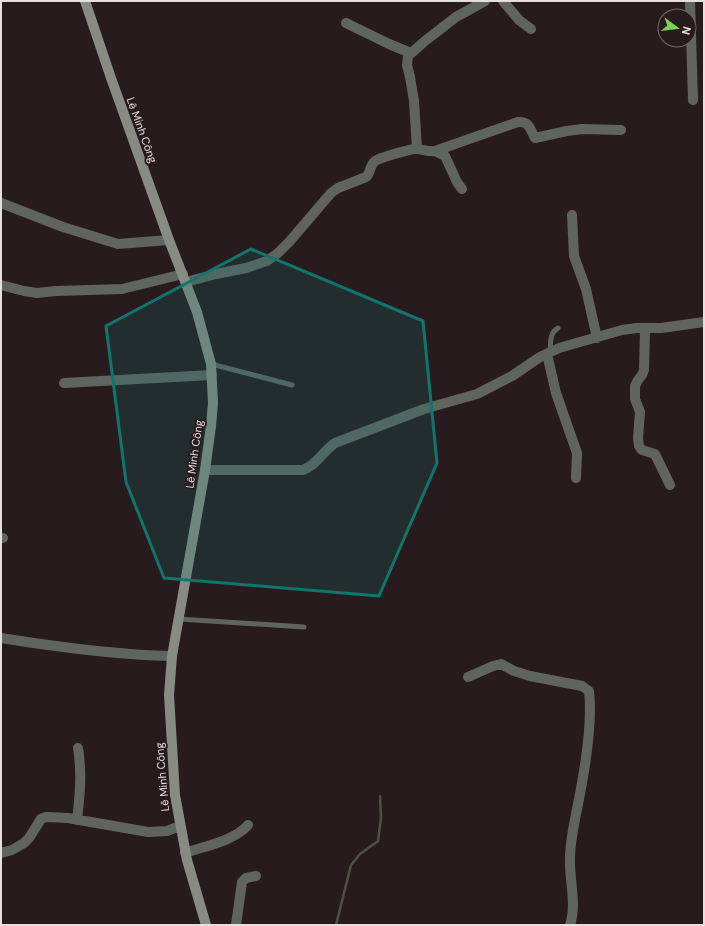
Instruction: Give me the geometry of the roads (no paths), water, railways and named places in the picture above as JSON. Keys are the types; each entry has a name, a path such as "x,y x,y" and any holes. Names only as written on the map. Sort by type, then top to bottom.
{"main road":[{"name":"Lê Minh Công","path":"85,1 169,240 185,278 199,319 211,364 212,411 205,470 172,656 169,695 174,795 185,853 206,925"}],"street":[{"path":"417,149 414,101 407,65 408,56 456,17 485,1"},
{"path":"503,1 519,20 531,29"},
{"path":"690,1 693,100"},
{"path":"346,23 411,53"},
{"path":"1,285 37,293 122,289 246,268 266,261 278,253 331,193 338,188 366,178 372,164 379,158 417,149 426,152 435,151 466,139 522,121 526,122 530,126 535,138 567,131 621,130"},
{"path":"435,151 445,156 457,182 462,189"},
{"path":"1,203 63,227 118,244 169,240"},
{"path":"572,215 574,256 586,290 597,338"},
{"path":"205,470 297,470 308,468 335,443 424,409 477,394 512,376 548,353 622,330 637,328 666,328 704,322"},
{"path":"645,328 644,370 636,386 635,399 640,412 638,438 639,446 642,450 655,454 670,485"},
{"path":"548,353 556,393 577,452 576,478"},
{"path":"64,383 212,375"},
{"path":"1,638 37,644 130,654 172,656"},
{"path":"468,677 501,664 521,673 582,686 589,691 590,709 587,745 570,850 572,909 570,925"},
{"path":"77,820 81,778 78,748"},
{"path":"1,853 12,850 24,843 29,838 40,819 46,817 77,820 148,832 167,831 180,826"},
{"path":"185,853 219,842 244,830 248,825"},
{"path":"236,925 242,882 246,878 256,876"}],"lane":[{"path":"548,353 552,333 558,328"},
{"path":"211,364 292,385"},
{"path":"179,619 304,627"}],"waterway":[{"path":"336,925 351,865 360,854 378,841 381,818 380,796"}]}
